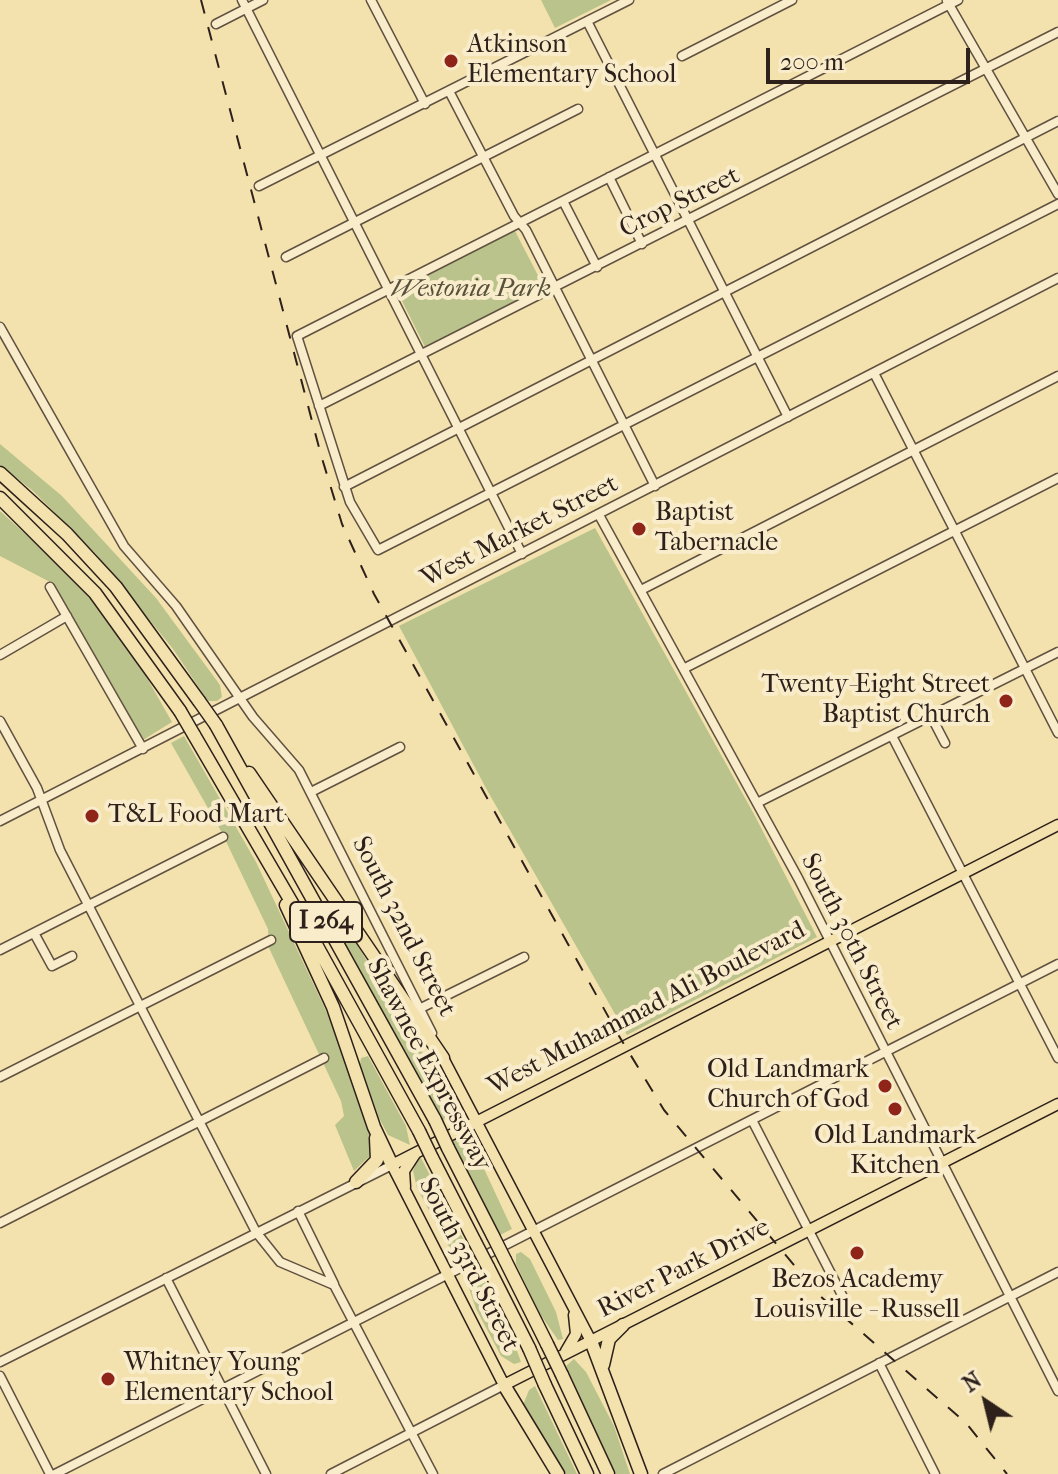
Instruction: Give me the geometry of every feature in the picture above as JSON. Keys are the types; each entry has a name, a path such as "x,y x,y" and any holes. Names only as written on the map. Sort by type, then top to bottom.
{"highway":[{"name":"Shawnee Expressway","path":"0,473 67,534 116,587 216,725 435,1120 608,1474"},
{"name":"Shawnee Expressway","path":"0,498 95,593 180,711 419,1131 529,1348 587,1474"},
{"path":"216,725 443,1058"},
{"path":"252,834 333,1007 374,1127 392,1165"},
{"path":"356,1182 377,1160 374,1127"},
{"path":"602,1368 604,1348 623,1325"},
{"path":"591,1341 641,1474"},
{"path":"504,1385 558,1474"}],"main road":[{"name":"West Muhammad Ali Boulevard","path":"392,1165 1058,825"},
{"name":"South 32nd Street","path":"443,1058 591,1341"},
{"name":"River Park Drive","path":"504,1385 1058,1104"},
{"path":"406,1192 404,1171 419,1149"},
{"name":"South 33rd Street","path":"392,1165 504,1385"},
{"path":"561,1356 576,1334 572,1305"}],"street":[{"path":"216,24 244,4 263,0"},
{"path":"371,0 425,104"},
{"path":"259,186 629,0"},
{"path":"682,56 792,0"},
{"path":"958,0 948,2 297,336 344,487 378,550 1058,204"},
{"path":"948,2 1058,194"},
{"path":"244,4 522,554"},
{"path":"587,21 788,417"},
{"name":"Crop Street","path":"319,406 1058,32"},
{"path":"449,91 555,288 655,486"},
{"path":"286,257 578,109"},
{"path":"344,487 1058,121"},
{"path":"609,177 642,244"},
{"path":"563,201 597,267"},
{"name":"West Market Street","path":"0,821 1058,278"},
{"name":"South 32nd Street","path":"0,327 134,560 176,606 240,699 299,770 421,1008 443,1058"},
{"path":"874,373 1058,733"},
{"path":"641,590 1058,376"},
{"path":"685,668 1058,478"},
{"name":"South 30th Street","path":"599,515 757,803 1058,1391"},
{"path":"50,587 143,749"},
{"path":"0,655 67,616"},
{"path":"757,803 1058,652"},
{"path":"931,716 945,743"},
{"path":"0,721 41,800 49,828 256,1232 280,1262 334,1285"},
{"path":"892,736 1058,1058"},
{"path":"311,792 400,747"},
{"path":"0,950 223,837"},
{"path":"34,933 52,966 72,956"},
{"path":"0,1077 271,940"},
{"path":"421,1008 524,957"},
{"path":"0,1376 53,1474 1058,964"},
{"path":"0,1223 324,1058"},
{"path":"752,1120 843,1297"},
{"name":"West Muhammad Ali Boulevard","path":"0,1362 392,1165"},
{"path":"298,1211 433,1474"},
{"path":"663,1474 1058,1272"},
{"path":"166,1278 266,1474"},
{"path":"879,1363 935,1474"},
{"name":"River Park Drive","path":"331,1474 504,1385"}],"green space":[{"path":"541,0 611,0 555,28"},
{"name":"Westonia Park","path":"515,231 545,289 426,349 397,291"},
{"path":"0,444 62,496 156,598 220,685 222,697 217,701 208,701 173,649 96,554 33,491 0,465"},
{"path":"0,511 75,579 135,657 172,722 143,740 50,582 0,556"},
{"path":"595,528 755,816 817,937 627,1035 487,790 399,626"},
{"path":"184,736 256,862 335,1030 372,1143 371,1155 354,1171 335,1125 344,1116 341,1101 269,948 268,929 221,831 171,743"},
{"path":"343,922 450,1097 444,1121 335,926"},
{"path":"368,1056 406,1126 410,1145 388,1135 379,1118 360,1064 361,1058"},
{"path":"467,1137 473,1145 512,1229 500,1235 451,1141"},
{"path":"418,1157 470,1252 459,1257 447,1244 417,1188 413,1171"},
{"path":"521,1252 530,1259 556,1312 563,1339 558,1340 540,1314 516,1264 516,1254"},
{"path":"479,1270 507,1323 521,1362 514,1364 501,1356 476,1309 468,1285 469,1273"},
{"path":"574,1359 586,1372 614,1426 630,1474 616,1474 566,1366"},
{"path":"535,1386 577,1474 566,1474 523,1405 529,1390"}],"railway":[{"path":"201,0 321,455 342,524 374,594 619,1036 664,1110 820,1296 966,1423 1007,1474"}],"place":[{"name":"Atkinson Elementary School","path":"451,61"},
{"name":"Baptist Tabernacle","path":"639,529"},
{"name":"Twenty-Eight Street Baptist Church","path":"1006,701"},
{"name":"T&L Food Mart","path":"92,816"},
{"name":"Old Landmark Church of God","path":"885,1086"},
{"name":"Old Landmark Kitchen","path":"895,1109"},
{"name":"Bezos Academy Louisville - Russell","path":"857,1253"},
{"name":"Whitney Young Elementary School","path":"108,1379"}]}
